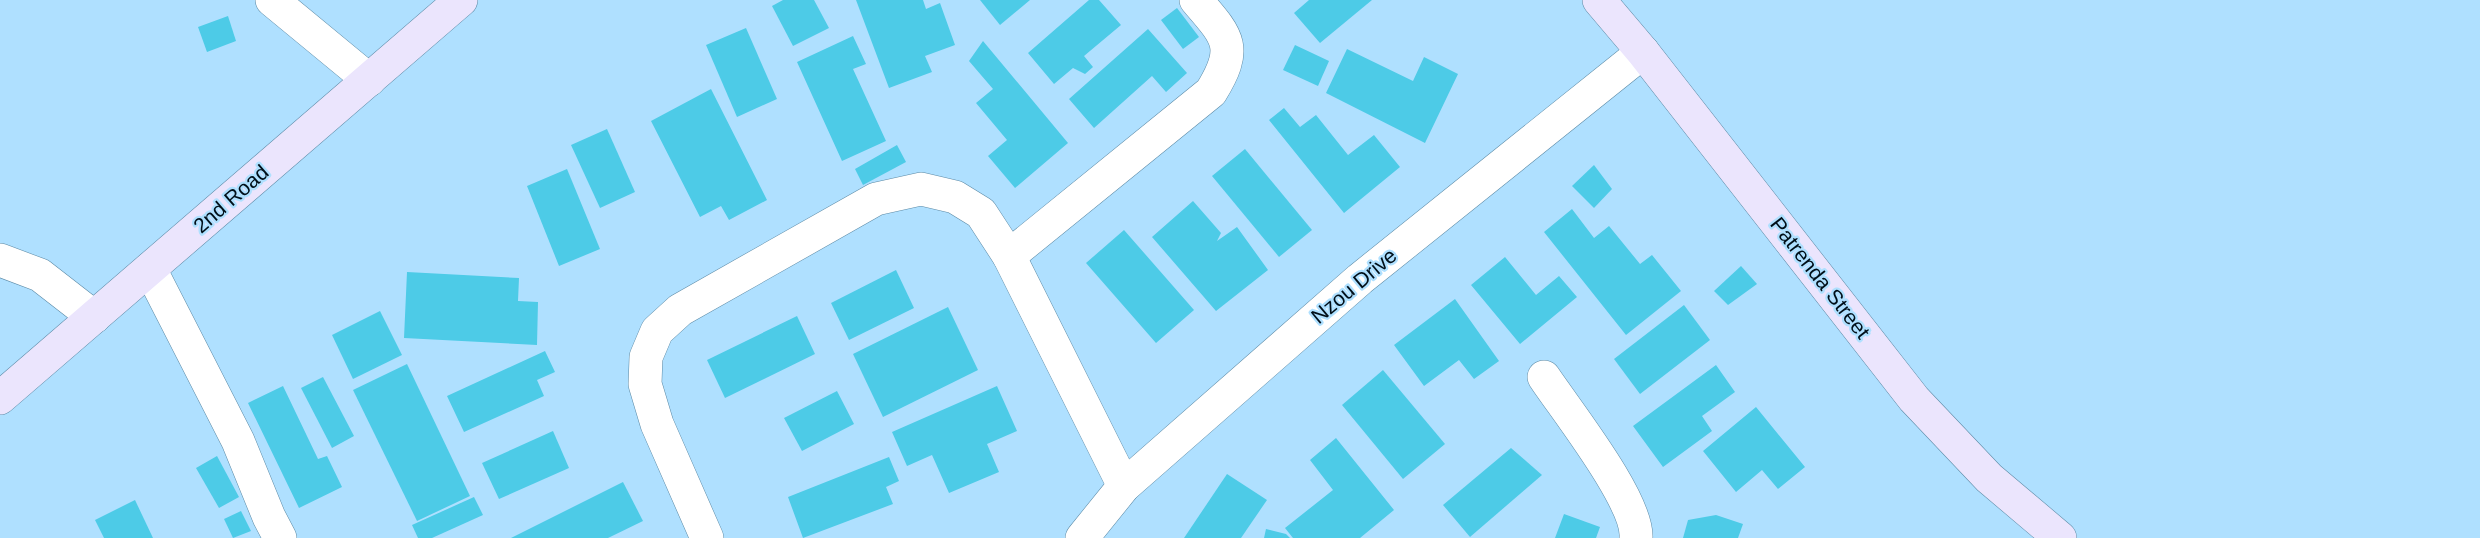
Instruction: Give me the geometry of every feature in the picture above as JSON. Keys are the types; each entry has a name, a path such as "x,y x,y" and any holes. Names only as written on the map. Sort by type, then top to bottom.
{"street":[{"path":"272,0 369,80"},
{"name":"2nd Road","path":"0,398 461,0"},
{"path":"1009,256 1211,92 1224,71 1228,46 1221,28 1196,0"},
{"name":"Patrenda Street","path":"1599,0 1643,51 1914,399 1989,478 2060,538"},
{"name":"Nzou Drive","path":"1082,538 1124,486 1360,279 1643,51"},
{"path":"707,538 657,424 645,384 646,357 657,331 680,310 876,199 921,189 955,197 981,213 1009,256 1124,486"},
{"path":"0,260 40,275 94,317"},
{"path":"150,269 238,441 280,538"},
{"path":"1544,377 1620,489 1637,527 1636,538"}],"building":[{"path":"783,0 814,0 829,28 793,46 772,6"},
{"path":"856,0 923,0 926,9 940,3 955,45 925,56 932,72 889,88"},
{"path":"980,0 1030,0 1000,25"},
{"path":"1089,0 1099,0 1121,25 1084,56 1093,67 1085,74 1073,68 1054,84 1028,53"},
{"path":"1309,0 1372,0 1320,43 1294,13"},
{"path":"1177,8 1199,37 1183,49 1161,20"},
{"path":"228,16 236,41 207,52 198,27"},
{"path":"746,28 777,99 737,117 706,45"},
{"path":"1148,29 1187,73 1166,92 1152,76 1094,128 1069,99"},
{"path":"853,36 866,64 853,69 886,141 842,161 797,62"},
{"path":"983,41 1068,143 1015,188 988,156 1007,140 976,103 993,89 969,61"},
{"path":"1295,45 1329,61 1318,86 1283,70"},
{"path":"1347,49 1413,81 1424,57 1458,74 1425,143 1326,93"},
{"path":"711,89 767,200 729,220 721,206 700,217 651,121"},
{"path":"1284,108 1300,127 1316,115 1348,155 1374,135 1400,167 1344,213 1269,120"},
{"path":"607,129 635,192 600,208 571,145"},
{"path":"897,145 906,162 863,185 855,169"},
{"path":"1245,149 1312,230 1279,257 1212,176"},
{"path":"1594,165 1612,189 1594,208 1572,186"},
{"path":"567,169 600,249 559,266 527,186"},
{"path":"1193,201 1221,233 1217,241 1237,227 1268,270 1216,311 1152,237"},
{"path":"1572,209 1594,238 1609,226 1640,264 1652,255 1681,291 1626,335 1544,232"},
{"path":"1124,230 1194,310 1156,343 1086,263"},
{"path":"1505,257 1536,295 1559,276 1577,297 1520,344 1471,285"},
{"path":"1741,266 1757,284 1728,305 1714,291"},
{"path":"896,270 914,308 849,340 831,303"},
{"path":"407,272 519,278 518,301 538,302 537,345 404,338"},
{"path":"1455,299 1499,361 1474,379 1459,360 1424,386 1394,345"},
{"path":"1684,305 1710,340 1640,394 1614,359"},
{"path":"948,307 978,370 883,417 853,354"},
{"path":"380,311 402,355 353,379 332,335"},
{"path":"797,316 815,354 725,398 707,360"},
{"path":"545,351 555,372 537,380 544,396 464,432 447,396"},
{"path":"407,364 470,496 417,521 353,390"},
{"path":"1716,365 1735,392 1702,416 1712,431 1663,467 1633,426"},
{"path":"1383,370 1445,444 1403,479 1342,405"},
{"path":"323,377 354,436 332,448 301,388"},
{"path":"283,386 318,459 327,456 342,487 299,508 248,403"},
{"path":"997,386 1017,431 987,444 999,472 949,493 932,455 907,466 892,432"},
{"path":"837,391 854,424 802,451 784,418"},
{"path":"1756,407 1805,467 1778,489 1762,470 1736,492 1703,451"},
{"path":"553,431 569,468 499,499 482,463"},
{"path":"1336,438 1394,510 1360,538 1293,538 1285,528 1333,490 1310,460"},
{"path":"1511,448 1542,475 1470,537 1443,505"},
{"path":"217,456 239,497 219,508 196,468"},
{"path":"889,457 899,481 886,487 893,504 803,538 788,497"},
{"path":"1227,474 1267,500 1241,538 1184,538"},
{"path":"623,482 643,521 608,538 511,538"},
{"path":"474,497 483,515 432,538 418,538 412,525"},
{"path":"135,500 153,538 104,538 95,520"},
{"path":"241,511 251,531 233,538 224,519"},
{"path":"1564,514 1600,527 1596,538 1555,538"},
{"path":"1716,515 1743,524 1738,538 1683,538 1688,520"},
{"path":"1266,529 1286,534 1290,538 1264,538"}]}
